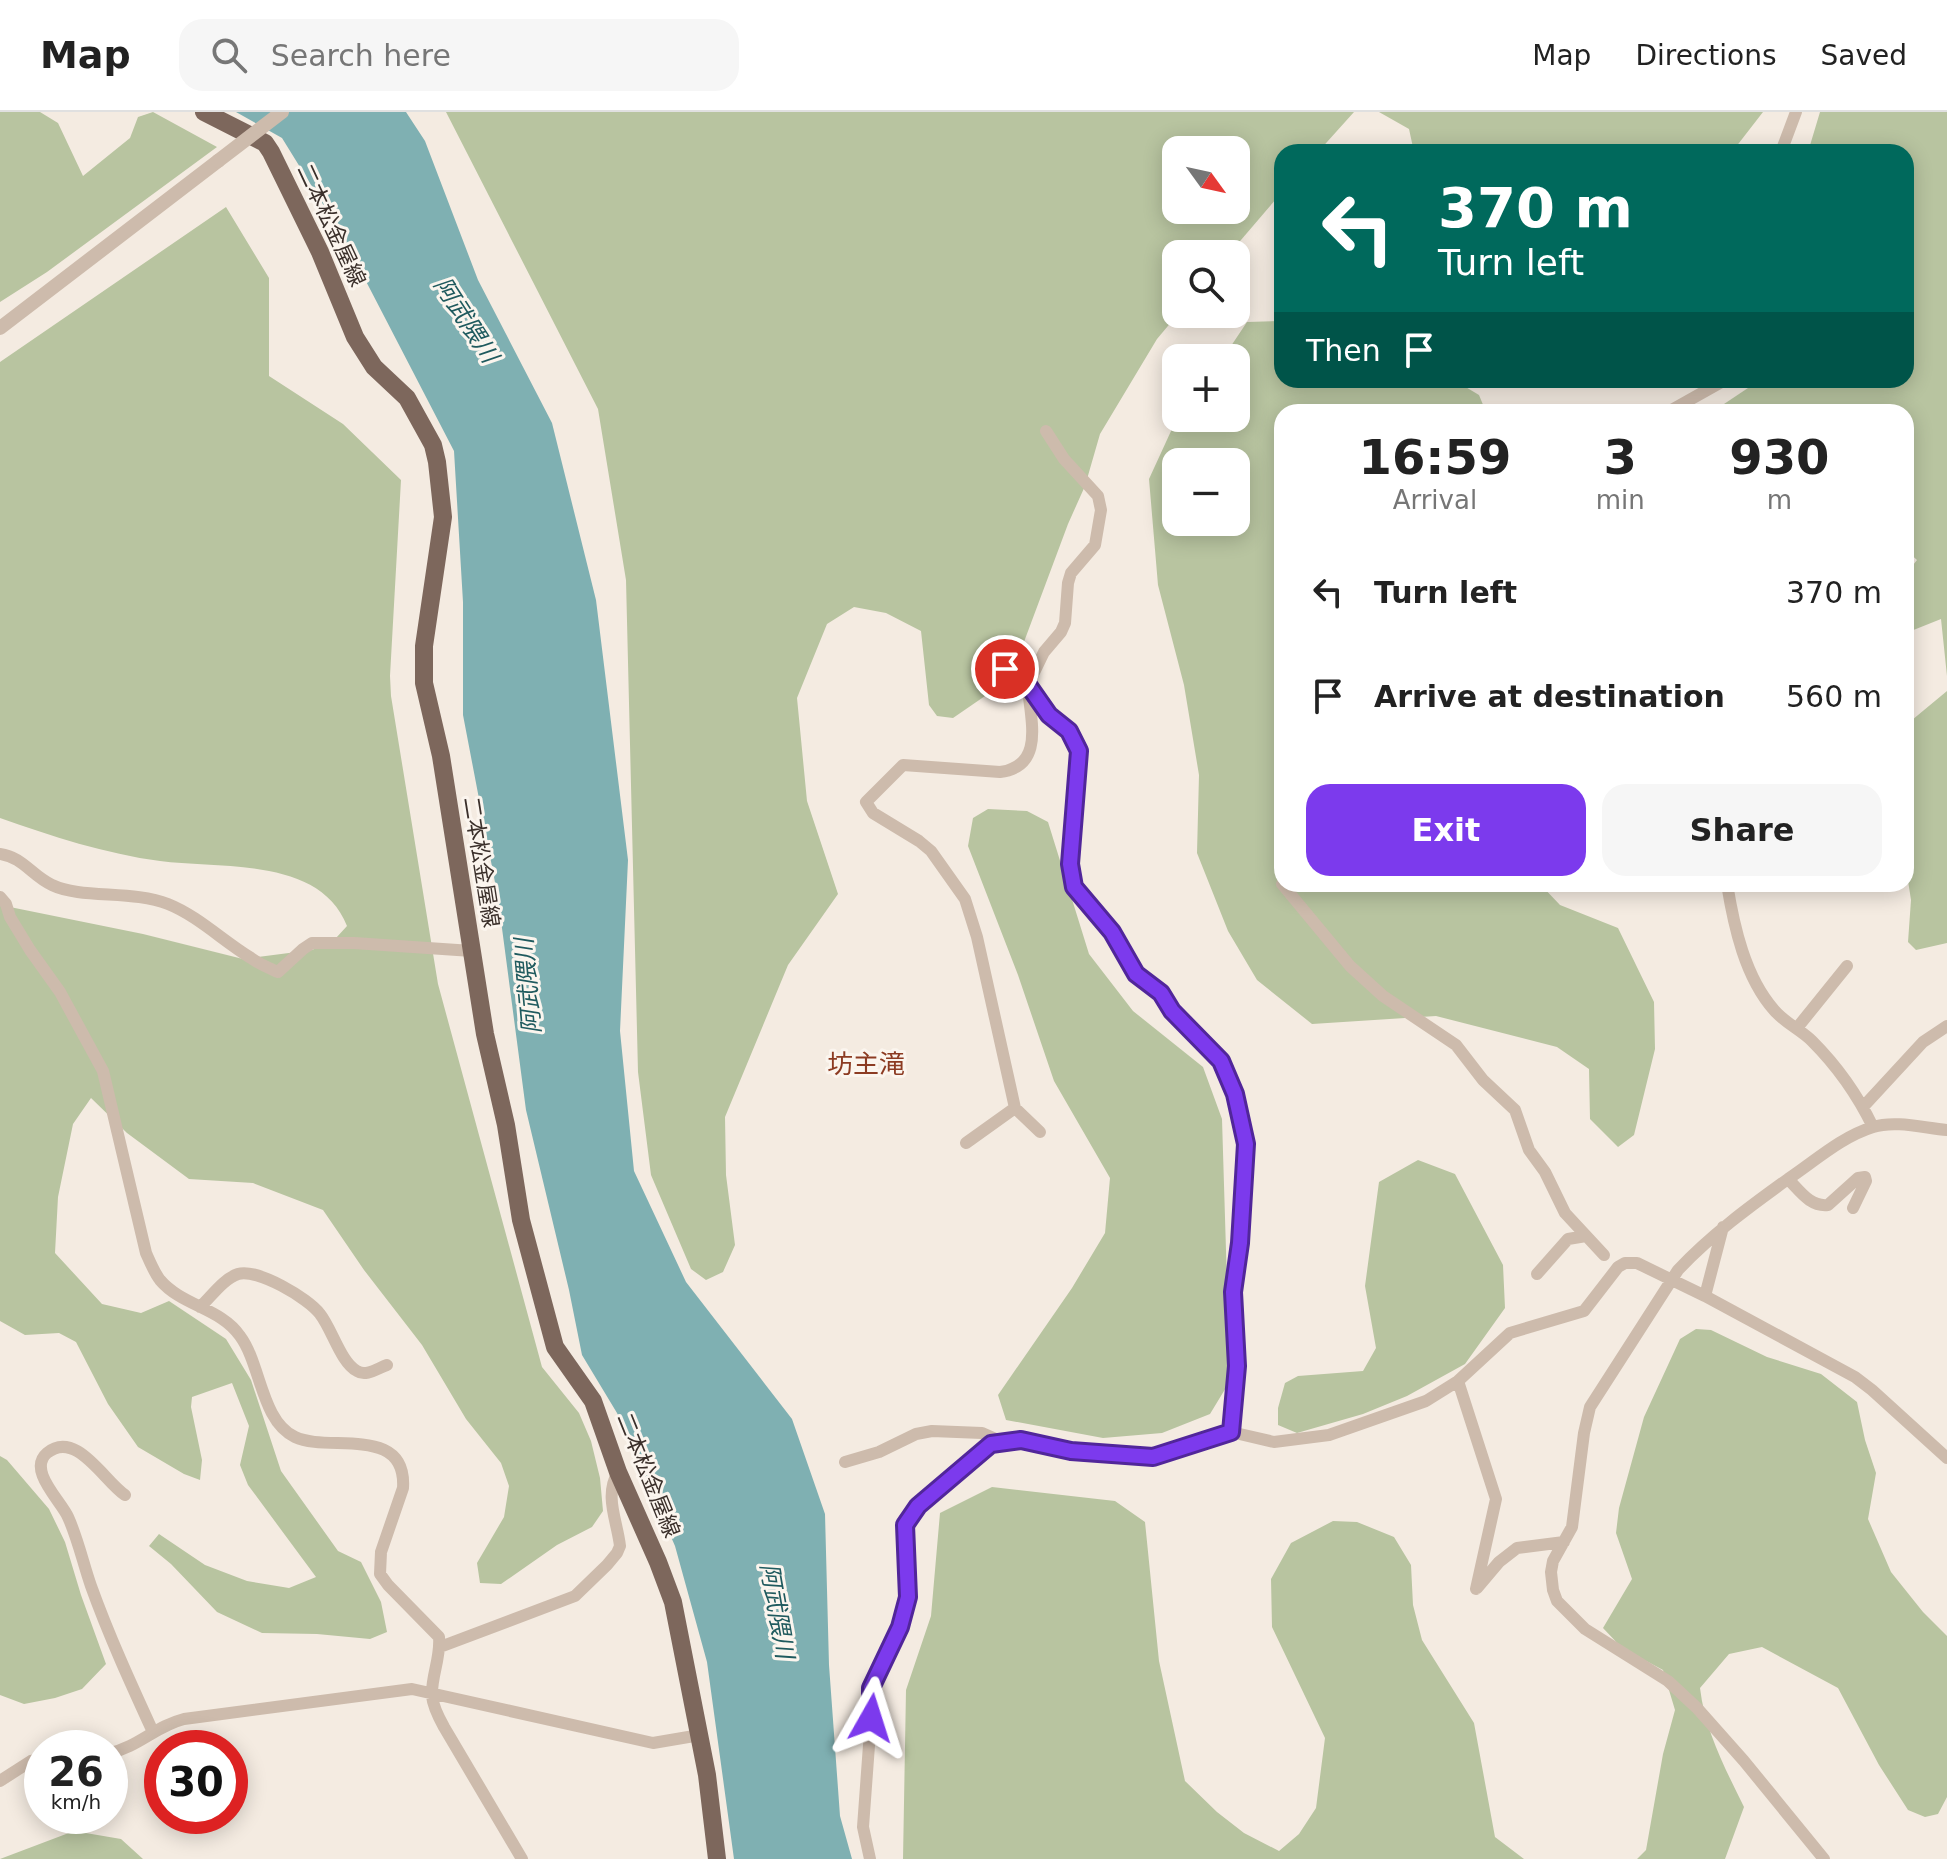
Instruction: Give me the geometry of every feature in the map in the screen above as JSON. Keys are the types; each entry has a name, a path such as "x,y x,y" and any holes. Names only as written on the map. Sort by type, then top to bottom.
{"main road":[{"name":"二本松金屋線","path":"204,112 265,143 320,252 355,337 374,367 407,398 426,429 437,462 443,517 424,646 424,683 441,756 485,1034 506,1125 521,1220 555,1347 593,1401 618,1472 673,1602 700,1735 717,1859"}],"street":[{"path":"0,328 282,112"},
{"path":"1784,144 1796,112"},
{"path":"1682,404 1711,388"},
{"path":"1040,1132 1015,1108 977,937 965,899 931,851 873,813 866,802 903,765 1000,772 1012,770 1023,762 1033,731 1028,685 1044,652 1065,623 1071,573 1095,545 1101,510 1098,496 1064,459 1046,431"},
{"path":"991,658 1028,685 1049,715 1069,731 1079,751 1070,864 1074,887 1112,932 1136,974 1161,993 1172,1011 1221,1061 1235,1094 1246,1144 1240,1243 1233,1292 1237,1366 1231,1432"},
{"path":"0,854 11,855 26,864 53,886 129,895 165,903 185,913 252,959 278,972 312,943 472,951"},
{"path":"1289,892 1350,966 1383,996 1456,1045 1483,1080 1515,1110 1529,1150 1545,1172 1565,1213 1604,1255"},
{"path":"1729,892 1748,965 1763,981 1773,1009 1831,1062 1863,1107 1873,1127"},
{"path":"0,897 30,950 60,992 103,1071 146,1253 160,1280 228,1322 240,1335 250,1351 272,1415 286,1431 306,1440 342,1441 378,1448 399,1463 404,1477 403,1488 381,1552 380,1574 439,1637 432,1700 444,1727 522,1859"},
{"path":"1797,1028 1847,966"},
{"path":"1863,1107 1923,1042 1947,1026"},
{"path":"966,1143 1015,1108"},
{"path":"1824,1859 1697,1708 1668,1681 1585,1629 1564,1609 1553,1590 1551,1572 1553,1561 1572,1527 1590,1407 1670,1280 1696,1250 1837,1144 1873,1127 1894,1124 1947,1130"},
{"path":"1788,1179 1812,1203 1823,1206 1858,1178 1865,1177 1853,1208"},
{"path":"1705,1296 1723,1227"},
{"path":"1537,1274 1568,1239 1586,1236"},
{"path":"870,1859 863,1827 871,1688 900,1627 908,1597 905,1525 918,1506 991,1444 1021,1440 1071,1451 1153,1457 1231,1432 1274,1442 1329,1435 1426,1401 1458,1381 1510,1333 1584,1311 1612,1274 1625,1263 1637,1263 1855,1377 1947,1458"},
{"path":"200,1307 238,1274 262,1276 299,1296 320,1313 348,1363 356,1371 363,1373 387,1365"},
{"path":"1458,1381 1496,1499 1476,1589 1499,1562 1517,1548 1564,1542"},
{"path":"845,1462 862,1459 916,1434 932,1431 982,1433 1000,1441"},
{"path":"125,1495 77,1451 59,1448 42,1459 44,1482 63,1506 90,1584 152,1730"},
{"path":"440,1647 575,1596 598,1574 620,1546 611,1498 613,1481 618,1472"},
{"path":"156,1730 184,1719 394,1690 432,1692 653,1743 700,1735"},
{"path":"0,1781 24,1766"}],"green space":[{"path":"0,112 40,112 58,123 83,176 130,138 138,117 153,112 217,147 47,272 0,302"},
{"path":"446,112 1354,112 1325,144 1274,144 1274,201 1241,240 1162,240 1162,328 1166,328 1100,434 1085,486 1015,666 985,696 953,718 937,716 929,705 921,631 886,613 854,607 827,624 797,698 807,801 838,894 788,965 725,1117 726,1175 735,1245 723,1272 706,1280 691,1269 651,1175 638,1072 626,580 598,409"},
{"path":"1379,112 1763,112 1738,144 1412,144 1409,129"},
{"path":"1820,112 1947,112 1947,676 1941,619 1914,630 1914,564 1917,560 1914,557 1914,404 1724,404 1748,388 1914,388 1914,144 1810,144"},
{"path":"226,207 269,278 269,376 343,424 401,480 391,696 438,984 542,1367 579,1413 591,1441 600,1478 603,1511 592,1527 557,1545 501,1584 480,1583 477,1563 504,1517 509,1486 501,1463 466,1419 422,1345 364,1270 323,1210 253,1183 189,1179 127,1133 91,1098 73,1124 58,1197 55,1253 102,1304 141,1313 169,1301 226,1339 251,1380 281,1471 338,1551 361,1562 381,1602 387,1632 370,1639 262,1633 217,1612 171,1564 149,1546 159,1534 205,1565 247,1581 289,1588 316,1577 248,1485 240,1465 249,1426 232,1383 192,1397 191,1407 202,1460 200,1480 138,1447 108,1404 76,1342 59,1333 25,1335 0,1321 0,905 143,934 243,959 312,950 336,938 347,926 334,903 315,887 292,877 266,870 160,861 119,854 0,818 0,362"},
{"path":"1274,321 1274,388 1467,388 1479,395 1483,404 1274,404 1274,892 1548,892 1560,905 1618,928 1654,1002 1655,1049 1634,1135 1618,1147 1590,1119 1589,1069 1557,1047 1436,1016 1312,1024 1257,980 1228,931 1197,853 1199,775 1184,685 1158,585 1149,479 1162,451 1162,536 1250,536 1250,448 1163,448 1171,432 1250,432 1250,344 1232,344 1243,328 1250,328 1250,322"},
{"path":"1947,691 1947,943 1916,950 1908,942 1910,892 1914,892 1914,718"},
{"path":"988,809 1027,811 1048,822 1089,954 1133,1011 1203,1067 1222,1119 1230,1381 1210,1414 1162,1433 1103,1438 1006,1420 998,1395 1072,1288 1105,1233 1110,1178 1054,1081 1018,975 968,846 973,818"},
{"path":"1418,1160 1455,1174 1503,1265 1505,1308 1465,1364 1407,1396 1363,1414 1297,1433 1278,1425 1278,1408 1285,1383 1298,1376 1363,1371 1376,1348 1365,1286 1379,1182"},
{"path":"1696,1329 1711,1330 1767,1357 1821,1374 1857,1402 1876,1473 1868,1519 1891,1572 1947,1636 1947,1797 1938,1814 1925,1817 1908,1810 1879,1765 1838,1688 1762,1647 1729,1654 1700,1688 1711,1734 1744,1807 1725,1859 1637,1859 1646,1850 1663,1754 1675,1710 1663,1670 1622,1648 1603,1628 1632,1579 1616,1533 1619,1508 1644,1417 1680,1339"},
{"path":"0,1456 7,1460 49,1509 65,1542 106,1664 82,1689 24,1704 0,1695"},
{"path":"992,1487 1115,1501 1145,1522 1159,1661 1185,1781 1244,1833 1279,1851 1299,1834 1316,1808 1325,1738 1272,1627 1271,1579 1291,1543 1333,1521 1357,1522 1394,1537 1411,1565 1413,1605 1422,1640 1474,1723 1495,1837 1524,1859 903,1859 906,1690 931,1616 940,1513"},
{"path":"66,1834 92,1834 121,1839 143,1859 0,1859"}],"water":[{"name":"阿武隈川","path":"236,112 406,112 425,141 478,280 552,423 596,600 628,860 620,1031 634,1171 686,1282 792,1419 825,1514 829,1665 840,1816 852,1859 734,1859 707,1662 675,1546 617,1413 582,1355 526,1110 498,898 463,715 463,602 454,451 342,235 282,138"}],"district":[{"name":"坊主滝","path":"866,1064"}],"route":[{"path":"871,1718 871,1688 900,1627 908,1597 905,1525 918,1506 991,1444 1000,1441 1021,1440 1071,1451 1153,1457 1231,1432 1237,1390 1233,1292 1240,1243 1246,1144 1231,1081 1221,1061 1172,1011 1161,993 1136,974 1112,932 1074,887 1070,864 1079,751 1069,731 1040,705 1028,685 1005,669"}]}
